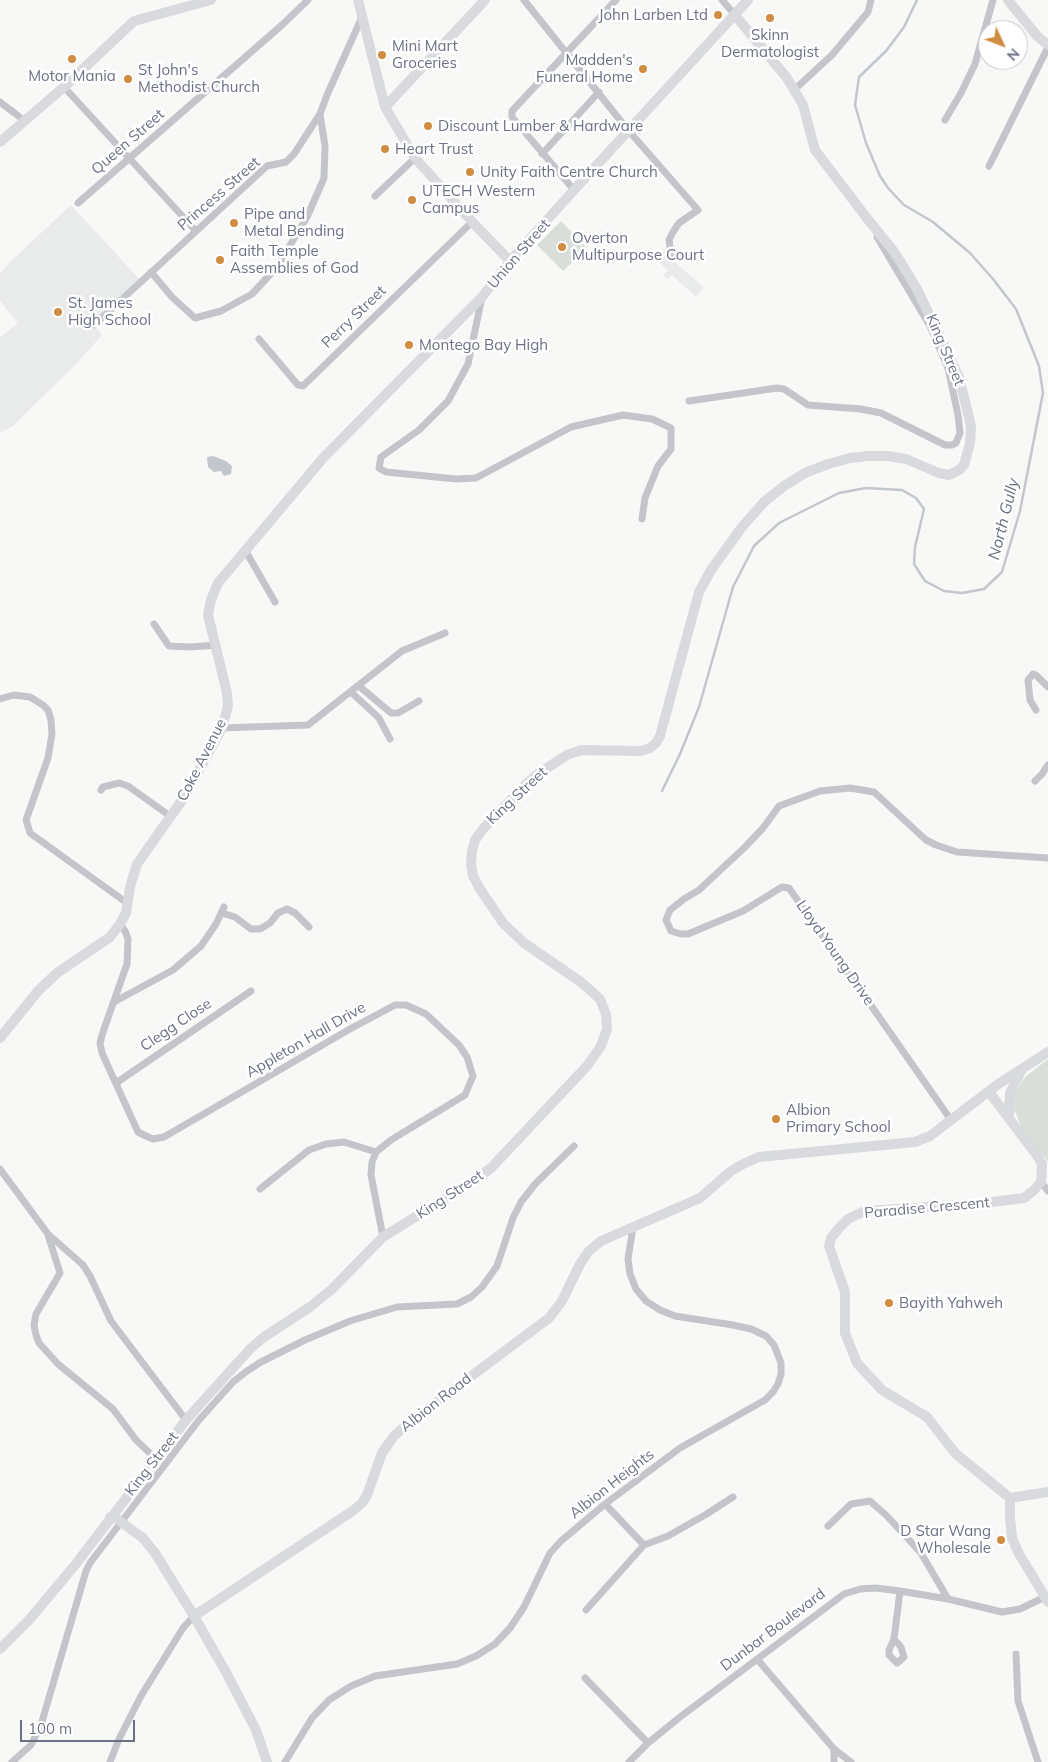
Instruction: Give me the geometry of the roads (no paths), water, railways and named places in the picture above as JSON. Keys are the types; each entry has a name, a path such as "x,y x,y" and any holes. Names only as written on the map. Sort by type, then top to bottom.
{"street":[{"path":"0,142 134,21 211,0"},
{"name":"Queen Street","path":"78,204 308,0"},
{"path":"358,0 385,106 415,158 510,261"},
{"path":"385,106 485,0"},
{"path":"524,0 628,130 698,210 679,223 673,232 669,240 674,254"},
{"path":"574,190 512,117 512,112 616,0"},
{"name":"King Street","path":"0,1649 35,1613 75,1565 114,1518 186,1420 250,1348 310,1307 332,1289 383,1237 491,1168 587,1066 601,1046 607,1029 606,1014 600,999 581,982 524,944 503,923 480,889 473,876 471,864 475,840 483,829 524,786 538,774 567,755 580,750 641,751 650,748 656,743 660,736 699,592 716,563 742,526 764,502 784,486 805,473 828,464 850,458 868,456 888,456 906,459 939,473 949,475 964,466 970,443 971,426 959,377 941,336 908,272 896,253 866,217 816,150 803,105 787,78 722,0"},
{"name":"Union Street","path":"324,457 482,297 510,261 748,0"},
{"path":"794,90 832,55 868,12 871,0"},
{"path":"945,120 962,93 975,64 993,0"},
{"path":"989,166 1048,46 1037,36 1008,0"},
{"name":"Princess Street","path":"94,324 267,166 286,162 294,154 320,114 362,17"},
{"path":"64,86 196,231"},
{"path":"542,154 599,92"},
{"path":"0,102 25,120"},
{"name":"Princess Street","path":"151,272 172,297 195,318 220,311 252,294 277,267 307,217 324,178 325,146 320,114"},
{"path":"375,196 415,158"},
{"path":"689,401 777,388 784,389 808,405 861,409 881,413 945,446 956,443 960,433 948,368 930,326 866,217"},
{"name":"Perry Street","path":"259,339 298,385 303,386 472,222"},
{"path":"482,297 468,364 448,401 419,430 381,457 379,468 386,472 456,479 476,478 571,427 623,415 652,419 671,428 671,449 658,466 645,498 642,519"},
{"name":"Coke Avenue","path":"0,1038 51,979 110,937 120,924 126,913 137,864 185,796 222,728 228,706 227,693 217,645 208,615 210,600 218,583 324,457"},
{"path":"245,550 275,602"},
{"path":"154,624 169,646 217,645"},
{"path":"222,728 308,725 402,651 445,633"},
{"path":"1036,710 1030,700 1028,680 1033,674 1048,687"},
{"path":"359,686 391,713 398,713 419,701"},
{"path":"351,692 379,718 390,739"},
{"path":"0,699 14,695 30,697 48,710 51,720 52,734 48,758 26,820 30,833 127,904"},
{"path":"1035,780 1048,765"},
{"path":"101,790 104,787 119,783 128,786 170,816"},
{"name":"Lloyd Young Drive","path":"951,1120 789,888 782,887 743,911 688,934 671,931 666,920 670,910 699,890 744,848 763,828 779,806 820,791 850,788 874,792 926,840 957,852 1048,858"},
{"path":"114,1002 173,970 202,946 223,910 251,929 260,930 270,923 278,913 287,909 295,913 309,927"},
{"name":"Appleton Hall Drive","path":"120,924 128,939 127,964 100,1044 102,1053 138,1132 153,1139 164,1137 350,1029 395,1005 406,1005 426,1014 459,1045 467,1057 473,1076 465,1095 391,1140 376,1152"},
{"name":"Clegg Close","path":"116,1083 251,991"},
{"path":"951,1120 993,1088 1048,1052"},
{"path":"1009,1117 1010,1093 1024,1068"},
{"path":"993,1088 1009,1117 1042,1164 1041,1182 1048,1191"},
{"name":"Albion Road","path":"194,1616 362,1503 382,1453 394,1436 549,1318 562,1301 580,1264 589,1251 601,1241 700,1198 744,1162 759,1158 915,1142 930,1136 951,1120"},
{"path":"260,1189 309,1150 326,1144 344,1142 376,1152 372,1162 372,1175 383,1237"},
{"path":"12,1762 31,1745 41,1725 86,1571 90,1563 204,1413 233,1382 247,1371 305,1340 350,1321 397,1307 457,1304 471,1298 497,1266 513,1218 521,1202 536,1183 574,1146"},
{"path":"0,1169 48,1234 83,1265 111,1321 186,1420"},
{"name":"Paradise Crescent","path":"1010,1498 956,1454 927,1417 882,1390 857,1363 845,1333 845,1292 829,1246 831,1238 848,1219 865,1211 976,1204 1024,1198 1041,1182"},
{"name":"Albion Heights","path":"285,1762 312,1718 329,1700 351,1686 376,1676 457,1664 476,1656 495,1644 510,1628 524,1607 550,1553 561,1541 605,1504 680,1448 765,1400 773,1392 781,1374 781,1363 774,1345 766,1336 751,1329 733,1325 675,1316 660,1310 646,1301 636,1289 630,1274 628,1259 633,1227"},
{"path":"48,1234 60,1273 36,1314 34,1325 39,1342 58,1364 113,1409 132,1435 156,1459"},
{"path":"1046,1600 1012,1538 1010,1498 1048,1492"},
{"path":"586,1610 644,1545 668,1536 733,1497"},
{"path":"828,1526 851,1504 870,1501 887,1516 921,1553 948,1599"},
{"path":"605,1504 644,1545"},
{"path":"114,1518 143,1538 155,1553 227,1674 256,1730 267,1762"},
{"name":"Dunbar Boulevard","path":"629,1762 648,1743 756,1659 844,1594 860,1589 876,1588 948,1599 1002,1612 1020,1609 1046,1600"},
{"path":"894,1639 900,1591"},
{"path":"110,1762 119,1739 141,1696 183,1628 194,1616"},
{"path":"1016,1654 1018,1701 1038,1762"},
{"path":"756,1659 834,1749 851,1762"},
{"path":"585,1678 648,1743"},
{"path":"834,1749 834,1762"}],"waterway":[{"name":"North Gully","path":"662,791 680,754 699,707 733,587 754,546 779,523 839,493 866,488 902,490 916,498 924,509 915,547 914,564 925,581 944,591 962,593 984,589 1002,572 1020,511 1043,393 1039,366 1016,309 993,279 970,253 933,222 904,205 888,188 880,176 866,143 855,105 859,77 886,51 904,27 917,0"}],"place":[{"name":"John Larben Ltd","path":"718,15"},
{"name":"Skinn Dermatologist","path":"770,18"},
{"name":"Mini Mart Groceries","path":"382,55"},
{"name":"Motor Mania","path":"72,59"},
{"name":"Madden's Funeral Home","path":"643,69"},
{"name":"St John's Methodist Church","path":"128,79"},
{"name":"Discount Lumber & Hardware","path":"428,126"},
{"name":"Heart Trust","path":"385,149"},
{"name":"Unity Faith Centre Church","path":"470,172"},
{"name":"UTECH Western Campus","path":"412,200"},
{"name":"Pipe and Metal Bending","path":"234,223"},
{"name":"Overton Multipurpose Court","path":"562,247"},
{"name":"Faith Temple Assemblies of God","path":"220,260"},
{"name":"St. James High School","path":"58,312"},
{"name":"Montego Bay High","path":"409,345"},
{"name":"Albion Primary School","path":"776,1119"},
{"name":"Bayith Yahweh","path":"889,1303"},
{"name":"D Star Wang Wholesale","path":"1001,1540"}]}
